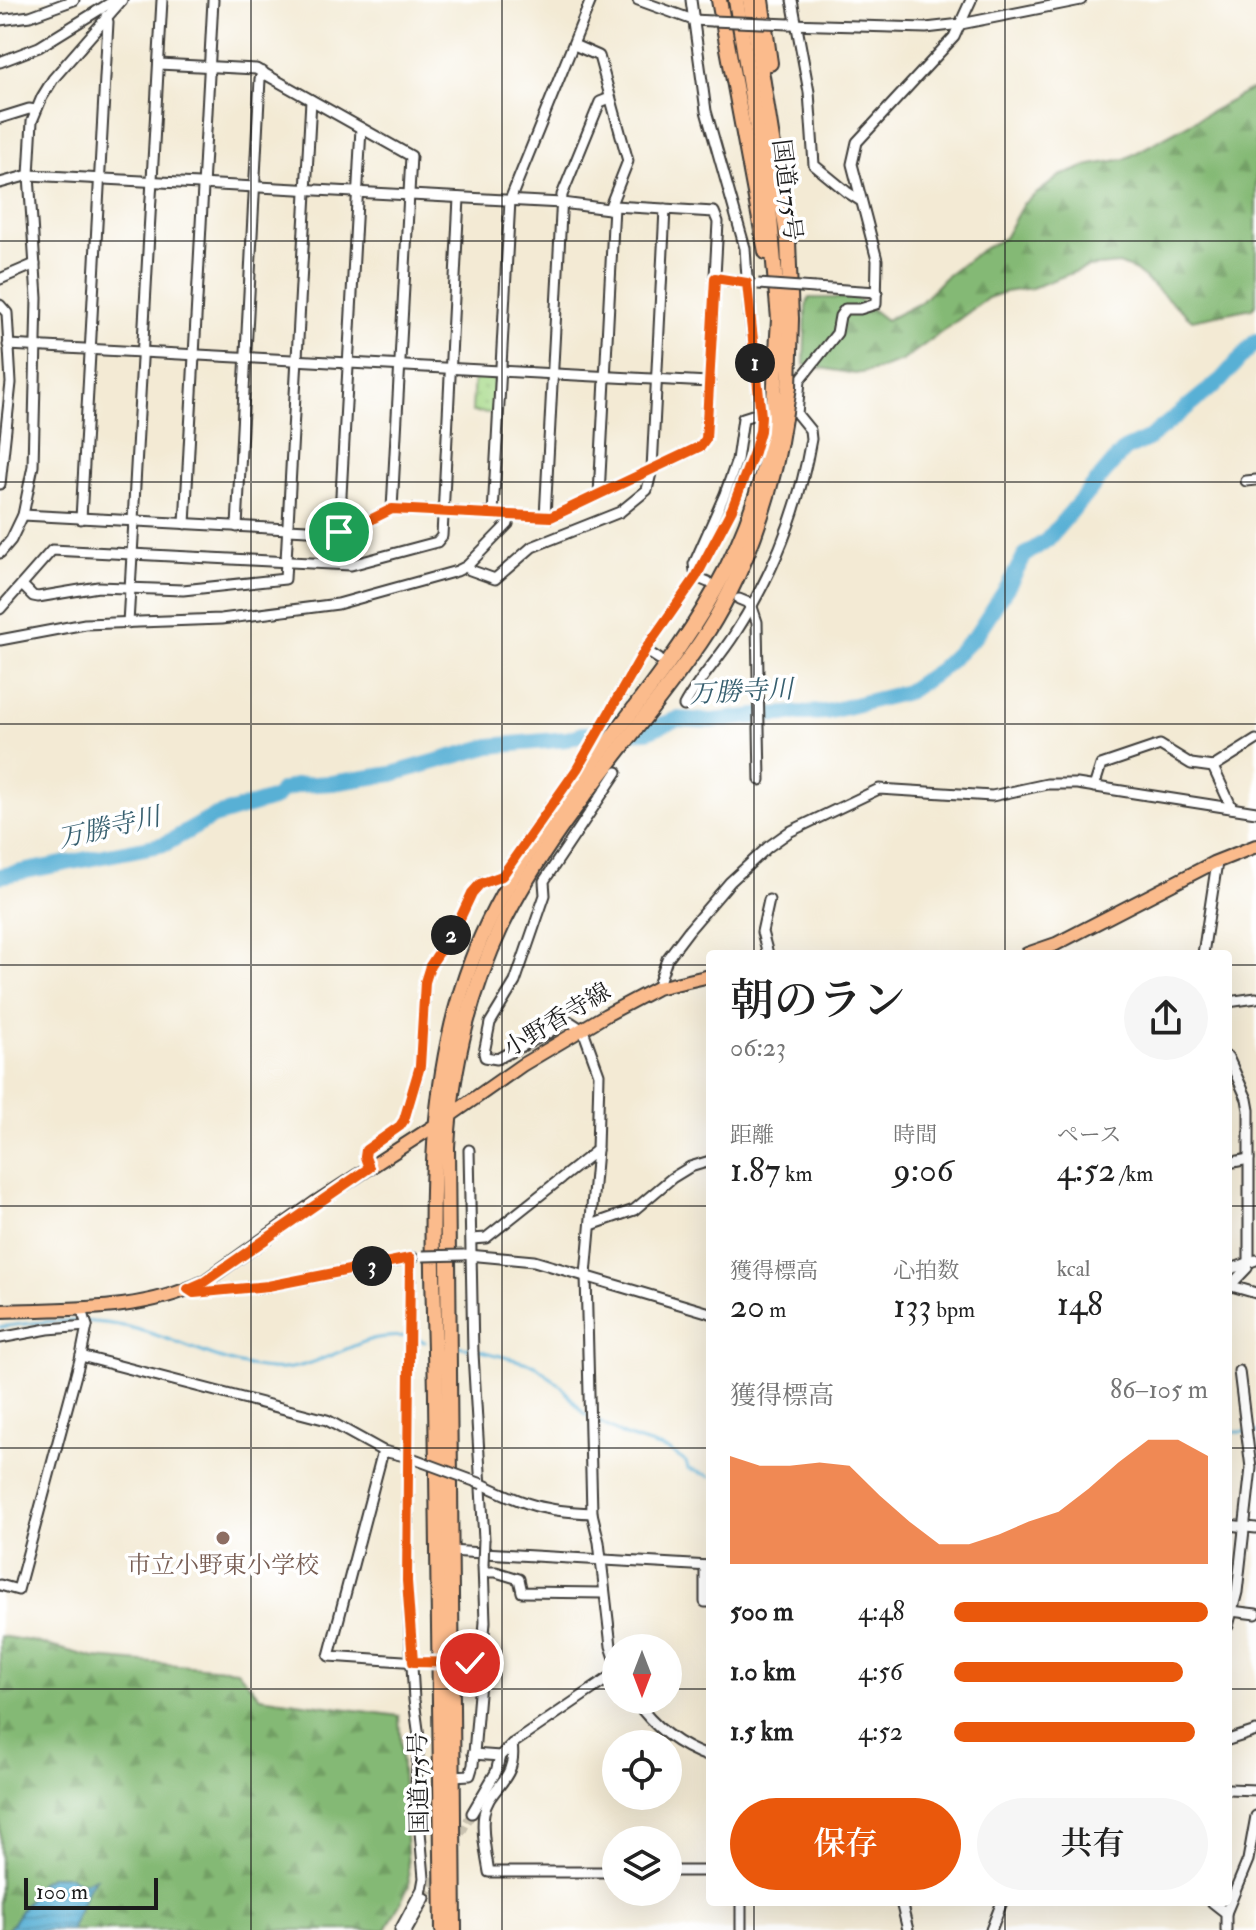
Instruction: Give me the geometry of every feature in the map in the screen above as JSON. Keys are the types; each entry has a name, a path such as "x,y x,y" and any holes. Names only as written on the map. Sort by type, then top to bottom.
{"highway":[{"path":"719,0 748,166 778,299"},
{"name":"国道175号","path":"736,0 768,196 778,299 785,319"},
{"name":"国道175号","path":"443,1930 437,1550 442,1120 447,1043 473,958 567,799 687,639 733,555 789,387 785,319 790,272 788,241 750,0"},
{"path":"761,0 794,234 790,272"},
{"name":"国道175号","path":"513,891 702,640 743,561 764,511 776,468 779,416"},
{"name":"国道175号","path":"442,1120 453,1551 454,1930"}],"main road":[{"path":"1039,950 1256,846"},
{"name":"小野香寺線","path":"0,1311 82,1309 147,1303 204,1282 522,1065 657,988 706,977"}],"street":[{"path":"0,20 30,16 74,0"},
{"path":"0,62 39,47 115,0"},
{"path":"0,553 11,540 23,515 33,466 35,264 29,175 32,121 53,79 122,0"},
{"path":"128,623 162,0"},
{"path":"185,524 213,0"},
{"path":"493,514 510,200 591,0"},
{"path":"638,0 693,20 926,28 1081,0"},
{"path":"691,0 706,111 745,248 753,284 749,308 779,416"},
{"path":"792,0 794,25 809,92 814,165 861,201"},
{"path":"369,1168 366,1150 400,1126 414,1090 423,1051 425,982 430,966 457,925 472,893 480,884 502,876 577,769 645,650 696,577 732,509 760,431 779,416 800,380 837,333 840,316 845,309 876,304 877,260 852,164 857,142 954,37 971,0"},
{"path":"81,519 101,178 106,16"},
{"path":"574,45 599,56 628,161 612,208 599,495"},
{"path":"159,64 256,69 411,156 392,509"},
{"path":"237,527 260,79 263,72"},
{"path":"545,517 562,195 600,102 610,98"},
{"path":"22,585 38,597 98,587 183,590 285,579 311,100"},
{"path":"0,118 29,109 36,110"},
{"path":"339,532 361,128"},
{"path":"0,183 29,175 510,200 714,212 718,222 706,439 701,446 551,517 392,509 346,532 339,532 23,515"},
{"path":"0,609 52,550 351,565 437,542 442,536 459,198"},
{"path":"467,566 495,579 532,547 620,512 647,490 652,469 665,209"},
{"path":"0,279 35,264"},
{"path":"715,278 753,284 877,292"},
{"path":"0,305 7,313 11,383 0,484"},
{"path":"8,345 709,382"},
{"path":"684,706 692,681 716,663 783,543 806,471 810,430 765,411 743,418 737,460 694,564 696,577"},
{"path":"0,640 85,624 221,619 328,606 467,566 508,524 510,515"},
{"path":"696,577 708,582"},
{"path":"739,599 751,604 757,622 760,780"},
{"path":"645,650 659,659"},
{"path":"1094,787 1101,765 1160,745 1191,764 1213,767 1256,740"},
{"path":"1213,767 1232,808"},
{"path":"611,1634 592,1513 586,1275 597,1150 599,1074 583,1030 574,1023 563,1022 497,1059 485,1057 484,1053 490,1023 515,982 545,895 544,881 617,772"},
{"path":"657,988 667,959 740,873 789,832 879,789 992,796 1047,784 1094,787 1256,812"},
{"path":"1204,950 1217,862"},
{"path":"767,950 762,932 769,900"},
{"path":"1232,1001 1256,998"},
{"path":"1232,1066 1247,1099 1253,1122 1249,1159 1253,1261 1232,1283"},
{"path":"453,1776 470,1775 475,1663 485,1622 482,1484 468,1254 472,1239 469,1150"},
{"path":"472,1239 486,1238 597,1150"},
{"path":"1232,1162 1249,1159"},
{"path":"591,1225 634,1210 672,1178 706,1162"},
{"path":"188,1289 194,1293 268,1286 422,1256 468,1254 534,1261 706,1312"},
{"path":"400,1930 422,1889 423,1863 416,1785 419,1737 414,1700 417,1662 407,1581 410,1258"},
{"path":"1232,1269 1253,1261"},
{"path":"1232,1287 1256,1293"},
{"path":"0,1585 18,1590 81,1356 87,1326 82,1309"},
{"path":"0,1338 87,1326"},
{"path":"81,1356 327,1420 383,1451 409,1457 482,1484 525,1504 550,1511 592,1513"},
{"path":"1232,1605 1254,1468 1239,1371"},
{"path":"383,1451 329,1656 475,1663"},
{"path":"1232,1525 1256,1528"},
{"path":"437,1550 706,1566"},
{"path":"484,1569 519,1579 522,1592 604,1593"},
{"path":"1232,1611 1256,1614"},
{"path":"472,1813 496,1772 500,1756 512,1744 602,1683"},
{"path":"647,1714 666,1735 706,1756"},
{"path":"1232,1739 1256,1731"},
{"path":"512,1744 514,1755 511,1769 484,1812 489,1872 602,1872"},
{"path":"473,1754 500,1756"},
{"path":"1232,1789 1256,1790"},
{"path":"1232,1899 1248,1860 1256,1816"},
{"path":"423,1863 442,1863"},
{"path":"682,1871 706,1871"},
{"path":"407,1930 425,1898"},
{"path":"741,1906 741,1930"},
{"path":"903,1906 908,1930"},
{"path":"991,1930 1000,1906"},
{"path":"1217,1906 1226,1913"},
{"path":"1226,1930 1229,1906"}],"green space":[{"path":"1250,90 1256,92 1256,304 1252,308 1192,320 1136,271 1119,264 1088,267 1032,288 988,298 902,361 855,374 804,365 809,298 857,298 886,320 920,303 944,278 981,250 1004,238 1023,204 1060,176 1091,165 1125,159"},
{"path":"474,373 495,374 493,413 472,412"},
{"path":"0,1636 95,1658 237,1670 260,1697 399,1716 409,1886 386,1930 0,1930"}],"water":[{"path":"52,1876 71,1876 80,1882 96,1878 87,1890 71,1930 8,1930 40,1882"}],"waterway":[{"name":"万勝寺川","path":"0,876 165,844 213,817 275,798 281,791 298,785 392,774 490,746 567,739 582,734 647,731 677,719 712,721 826,712 907,692 940,670 976,635 1025,555 1047,540 1124,450 1148,439 1221,380 1256,341"},
{"path":"0,1327 53,1321 105,1323 156,1335 220,1359 270,1369 308,1364 373,1339 406,1336"},
{"path":"417,1339 425,1342"},
{"path":"458,1346 468,1348"},
{"path":"478,1350 535,1365 562,1387 584,1414 625,1436 668,1450 686,1462 688,1469 706,1475"},
{"path":"1232,1432 1256,1432"}],"tunnel":[{"path":"454,1845 472,1813"},
{"path":"425,1898 439,1872"}],"place":[{"name":"市立小野東小学校","path":"223,1538"}],"route":[{"path":"339,532 346,532 392,509 551,517 701,446 706,439 715,278 747,283 761,416 754,452 732,509 696,577 645,650 577,769 502,876 480,884 472,893 457,925 430,966 425,982 423,1051 404,1120 366,1150 369,1168 204,1282 188,1289 194,1293 268,1286 410,1258 407,1581 413,1662 470,1663"}]}
